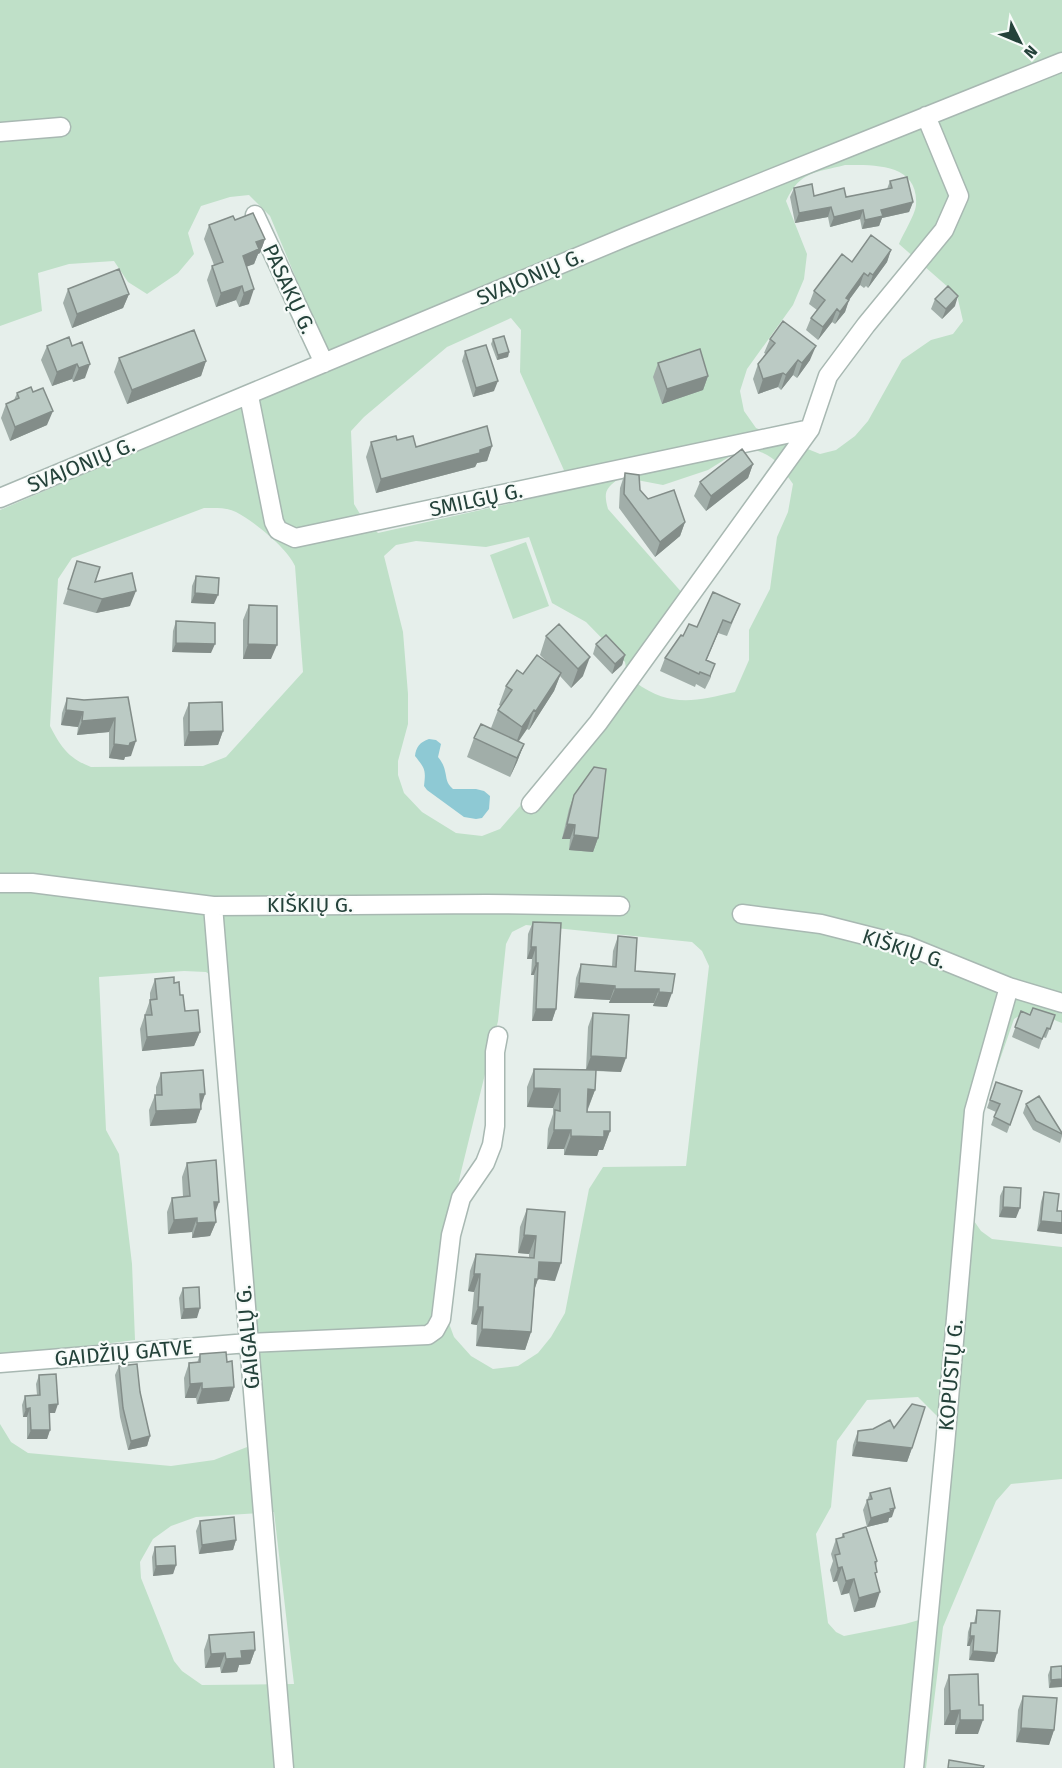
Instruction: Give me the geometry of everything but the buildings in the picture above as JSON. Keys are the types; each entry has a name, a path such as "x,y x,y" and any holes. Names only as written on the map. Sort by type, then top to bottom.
{"street":[{"name":"SVAJONIŲ G.","path":"0,498 627,237 1062,62"},
{"path":"531,804 598,723 810,429 828,376 866,325 944,230 955,210 959,196 926,116"},
{"path":"0,132 61,127"},
{"name":"PASAKŲ G.","path":"255,215 324,363"},
{"name":"SMILGŲ G.","path":"249,396 274,522 278,530 295,538 810,429"},
{"name":"KIŠKIŲ G.","path":"0,883 32,884 213,906 488,904 620,906"},
{"name":"GAIGALŲ G.","path":"213,906 284,1768"},
{"name":"KIŠKIŲ G.","path":"742,914 821,924 908,946 1009,987 1062,1003"},
{"name":"KOPŪSTŲ G.","path":"914,1768 974,1111 1009,987"},
{"name":"GAIDŽIŲ GATVE","path":"0,1363 248,1343 428,1335 435,1330 441,1318 451,1235 461,1198 485,1163 492,1145 495,1126 495,1052 498,1036"}],"green space":[{"path":"0,0 1062,0 1062,1023 1032,1013 1020,1015 1014,1019 981,1114 974,1221 981,1231 992,1239 1062,1247 1062,1479 1011,1484 996,1501 943,1627 926,1768 0,1768 0,1424 11,1442 28,1453 171,1466 214,1460 260,1442 229,988 206,972 184,971 99,977 106,1130 119,1154 132,1264 135,1340 0,1357 0,510 333,367 270,216 249,195 230,197 201,206 188,233 194,254 178,273 147,294 128,282 114,261 69,264 38,273 42,311 0,326","holes":["845,165 869,165 893,169 910,181 915,191 916,205 899,244 957,295 963,321 953,334 931,340 902,360 868,421 855,436 836,450 820,454 756,428 744,411 740,391 747,369 793,305 804,279 807,254 786,201 791,191 803,179","511,318 521,330 520,372 567,477 561,492 378,533 363,519 354,504 351,431 364,417 447,347","751,449 766,454 776,461 793,484 788,512 777,537 770,589 749,630 749,660 735,692 695,700 672,699 660,696 635,682 684,595 608,509 606,494 609,487 621,477 663,485 708,470 740,450","204,508 232,510 270,536 295,566 303,672 226,757 203,766 91,767 76,760 66,751 50,726 58,579 72,558","529,537 552,603 586,622 625,662 627,674 577,741 500,829 482,836 456,833 422,812 404,793 398,775 398,761 408,724 408,694 403,632 384,556 396,545 416,541 486,547","526,925 692,942 702,951 709,966 686,1166 603,1167 589,1189 565,1313 551,1337 538,1353 518,1366 493,1369 471,1356 454,1337 444,1310 439,1277 460,1176 498,1021 506,944 512,932","918,1397 938,1417 933,1616 844,1636 836,1632 828,1623 816,1534 831,1507 837,1441 867,1400","274,1512 294,1684 202,1685 182,1671 174,1661 141,1578 140,1562 153,1539 171,1526 196,1517"]},
{"path":"526,542 549,606 513,619 490,555"}],"water":[{"path":"429,739 441,744 438,757 444,767 448,783 453,789 476,789 490,796 489,809 482,818 464,817 424,786 424,770 415,756 419,745"}]}
